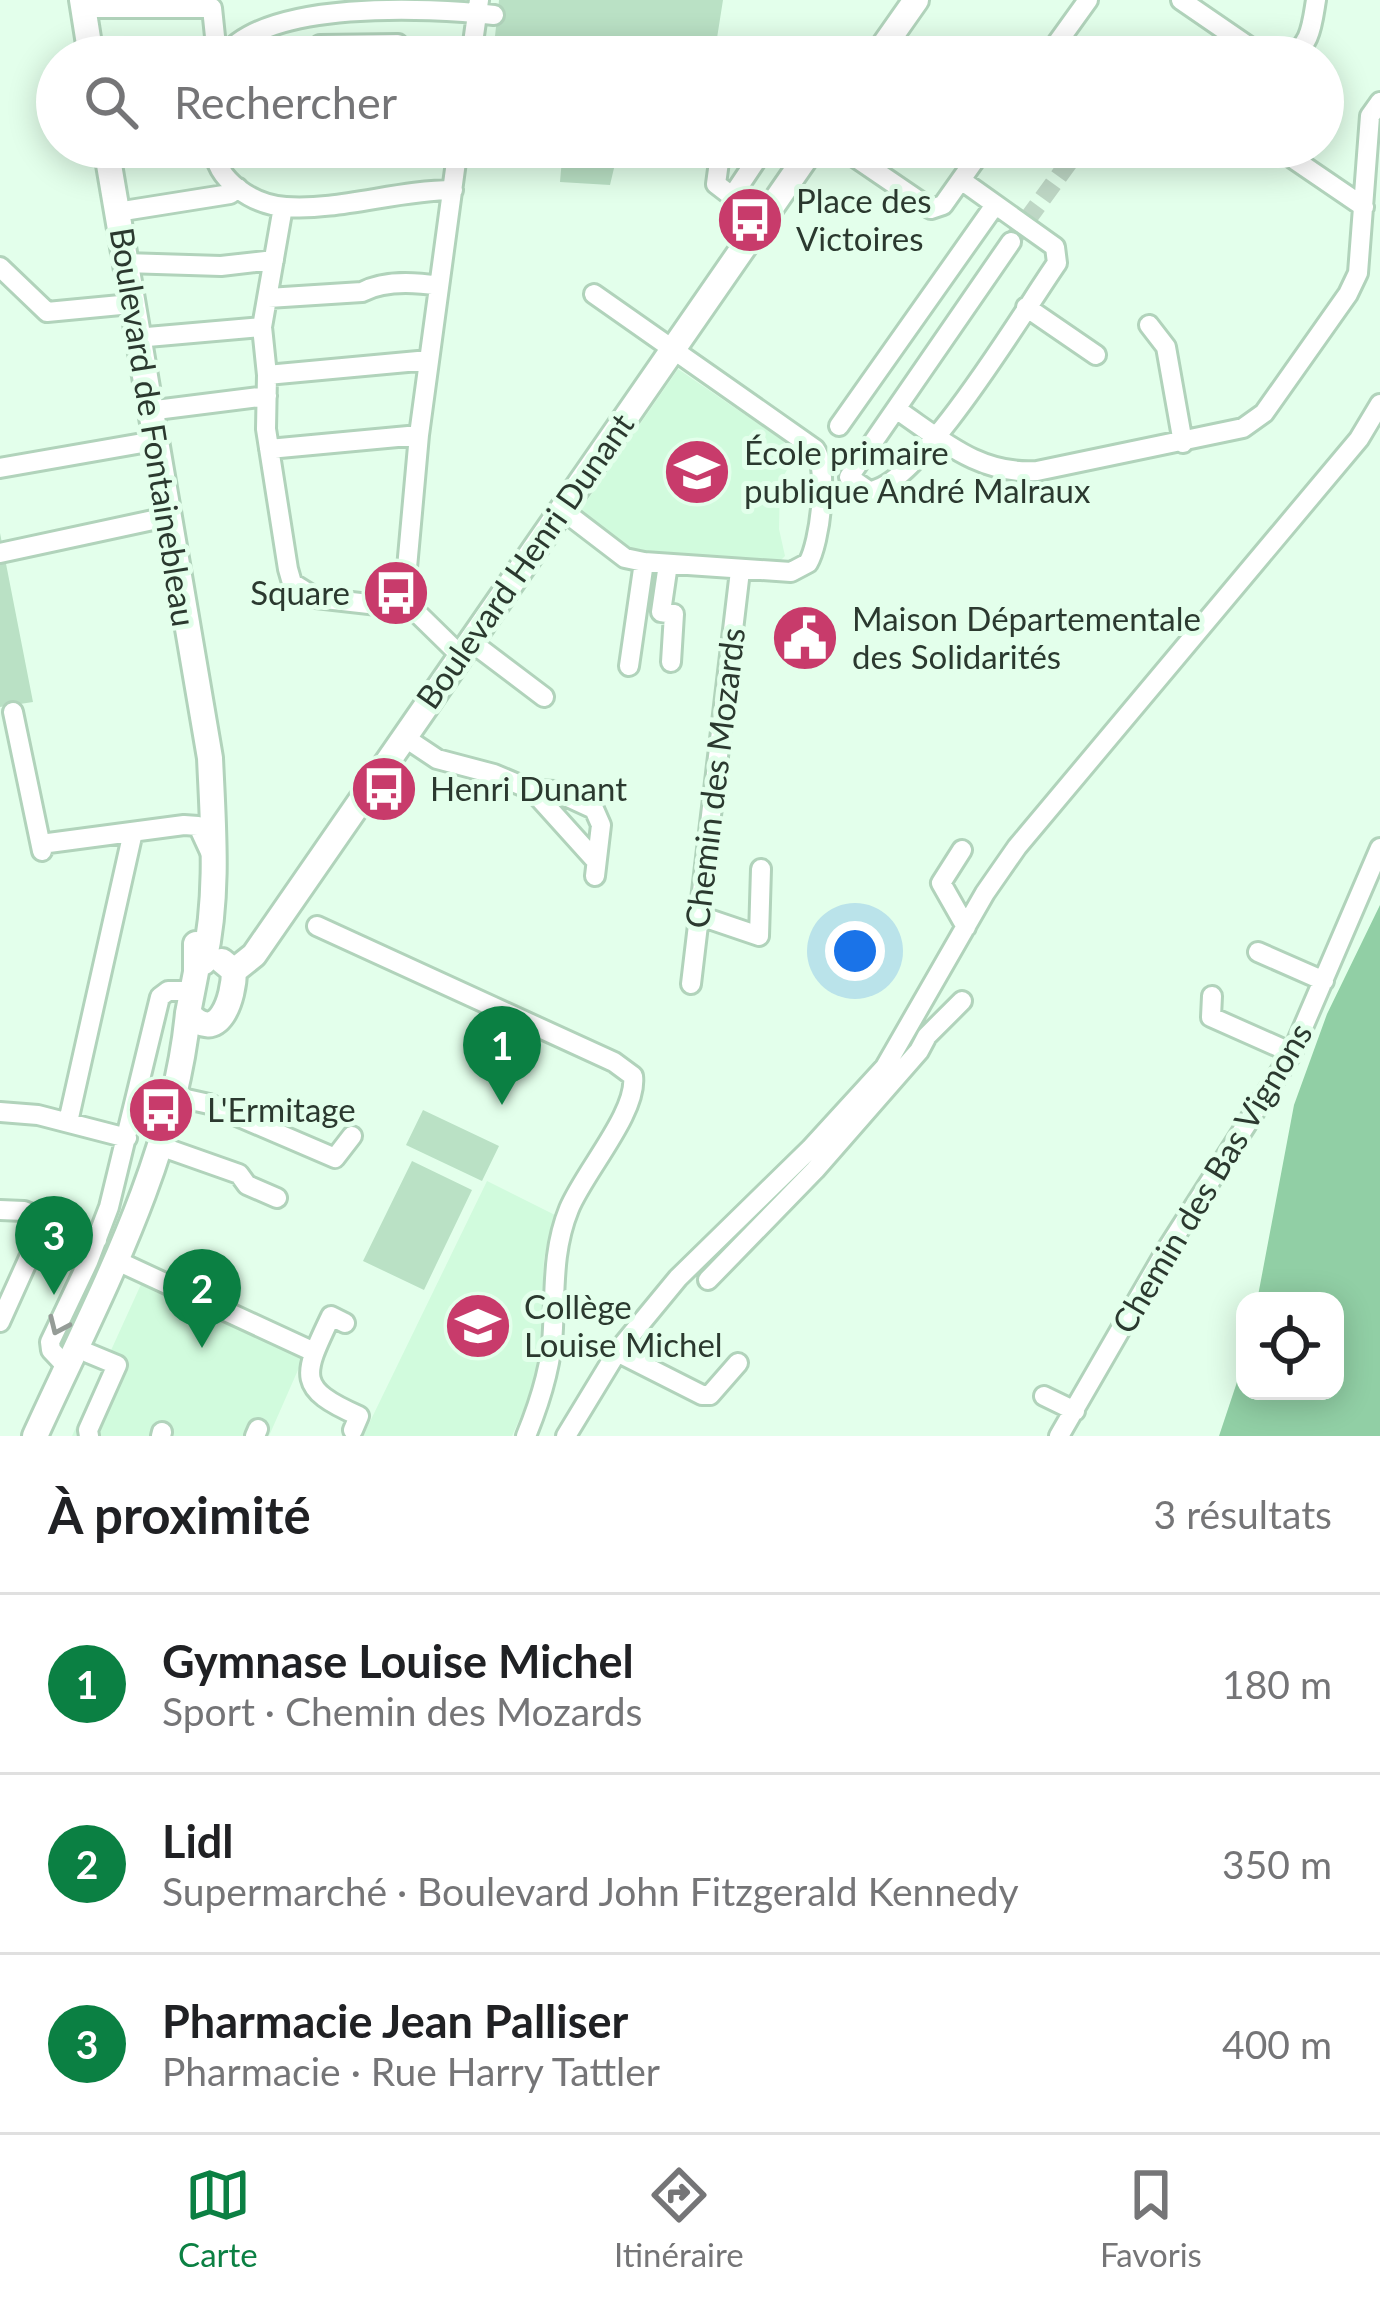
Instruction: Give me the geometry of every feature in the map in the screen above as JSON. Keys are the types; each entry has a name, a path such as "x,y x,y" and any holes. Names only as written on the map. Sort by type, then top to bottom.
{"main road":[{"path":"897,36 916,0"},
{"path":"83,4 88,36"},
{"name":"Boulevard de Fontainebleau","path":"110,168 210,758 212,927 197,992"},
{"name":"Boulevard Henri Dunant","path":"197,992 224,1014 234,971 254,956 561,509 665,346 797,168"},
{"name":"Boulevard de Fontainebleau","path":"197,992 200,707"},
{"path":"50,1436 165,1129 197,992 222,961 234,971"},
{"path":"35,1436 126,1265 171,1150 190,1062 197,992"}],"street":[{"path":"1062,36 1088,0"},
{"path":"1181,0 1233,36"},
{"path":"1309,36 1316,0"},
{"path":"83,4 212,8 214,36"},
{"path":"340,9 341,36"},
{"path":"248,36 317,11 483,9"},
{"path":"896,409 983,466 1010,473 1243,428 1264,412 1358,273 1370,116 1380,102"},
{"path":"218,168 238,188 283,207 452,190"},
{"path":"413,609 407,568 419,435 455,168"},
{"path":"718,168 716,184 730,194 752,168"},
{"path":"869,168 925,208 943,205 969,168"},
{"path":"1307,168 1364,207"},
{"path":"961,180 1055,247 1057,263 937,436 901,476 883,489 869,491 849,477 1011,242"},
{"path":"117,212 230,194 238,188"},
{"path":"839,426 995,205"},
{"path":"283,207 262,327 269,449 292,583 316,598 413,609 544,697"},
{"path":"125,262 221,266 274,260"},
{"path":"0,267 46,312 131,304"},
{"path":"268,298 362,292 374,286 416,282 440,286"},
{"path":"561,509 625,558 644,562 791,572 812,556 822,460 815,448 594,294"},
{"path":"1026,307 1096,355"},
{"path":"1149,325 1166,347 1184,443"},
{"path":"136,338 262,327"},
{"path":"148,411 429,360"},
{"path":"566,1436 617,1352 709,1243 793,1165 874,1079 916,1019 985,892 1017,847 1360,440 1380,404"},
{"path":"269,449 419,435"},
{"path":"0,468 154,441"},
{"path":"0,553 167,518"},
{"path":"629,665 644,562"},
{"path":"668,564 661,611 674,614 671,662"},
{"name":"Chemin des Mozards","path":"691,984 740,572"},
{"path":"14,712 42,847 198,826 214,861"},
{"path":"404,737 437,759 532,790 555,791 594,809 601,825 595,868 532,790"},
{"path":"68,1122 82,1083 133,832"},
{"name":"Chemin des Bas Vignons","path":"1060,1436 1167,1250 1292,1053 1380,848"},
{"path":"962,850 941,884 966,928"},
{"path":"700,916 759,936 761,869"},
{"path":"317,926 614,1062 633,1076 631,1099 580,1185 562,1227 554,1273 551,1352 526,1436"},
{"path":"1258,952 1324,980"},
{"path":"89,1436 117,1365 77,1360 51,1350 50,1342 97,1240 160,997 168,991 197,992"},
{"path":"1212,996 1211,1017 1292,1053"},
{"path":"708,1280 815,1170 962,1001"},
{"path":"916,1019 927,1036"},
{"path":"182,1098 335,1158 352,1136"},
{"path":"0,1112 68,1122 127,1138"},
{"path":"171,1150 238,1174 247,1185 277,1198"},
{"path":"0,1210 24,1211 97,1240"},
{"path":"0,1322 46,1220"},
{"path":"126,1265 314,1352"},
{"path":"345,1323 331,1316 314,1352 312,1389 323,1400 359,1416 353,1430"},
{"path":"617,1352 702,1395 710,1395 738,1363"},
{"path":"1044,1396 1075,1411"}],"shaded area":[{"path":"499,0 723,0 717,36 495,36"},
{"path":"561,168 614,168 610,185 560,182"},
{"name":"École primaire publique André Malraux","path":"678,369 782,440 795,456 780,482 779,529 785,556 780,561 625,550 577,515"},
{"path":"0,533 33,702 0,707"},
{"path":"1380,905 1380,1436 1219,1436 1236,1385 1236,1400 1344,1400 1344,1292 1259,1292 1294,1105 1327,1014"},
{"path":"423,1110 499,1146 482,1181 406,1145"},
{"path":"412,1161 472,1190 424,1290 363,1261"},
{"name":"Collège Louise Michel","path":"487,1181 555,1215 544,1258 540,1347 532,1392 512,1436 363,1436"},
{"path":"143,1280 305,1354 269,1436 72,1436"}],"tunnel":[{"path":"1011,242 1065,168"}],"place":[{"name":"Place des Victoires","path":"750,220"},
{"name":"École primaire publique André Malraux","path":"697,472"},
{"name":"Square","path":"396,593"},
{"name":"Maison Départementale des Solidarités","path":"805,638"},
{"name":"Henri Dunant","path":"384,789"},
{"name":"Gymnase Louise Michel","path":"502,1105"},
{"name":"L'Ermitage","path":"161,1110"},
{"name":"Pharmacie Jean Palliser","path":"54,1295"},
{"name":"Collège Louise Michel","path":"478,1326"},
{"name":"Lidl","path":"202,1348"}]}
